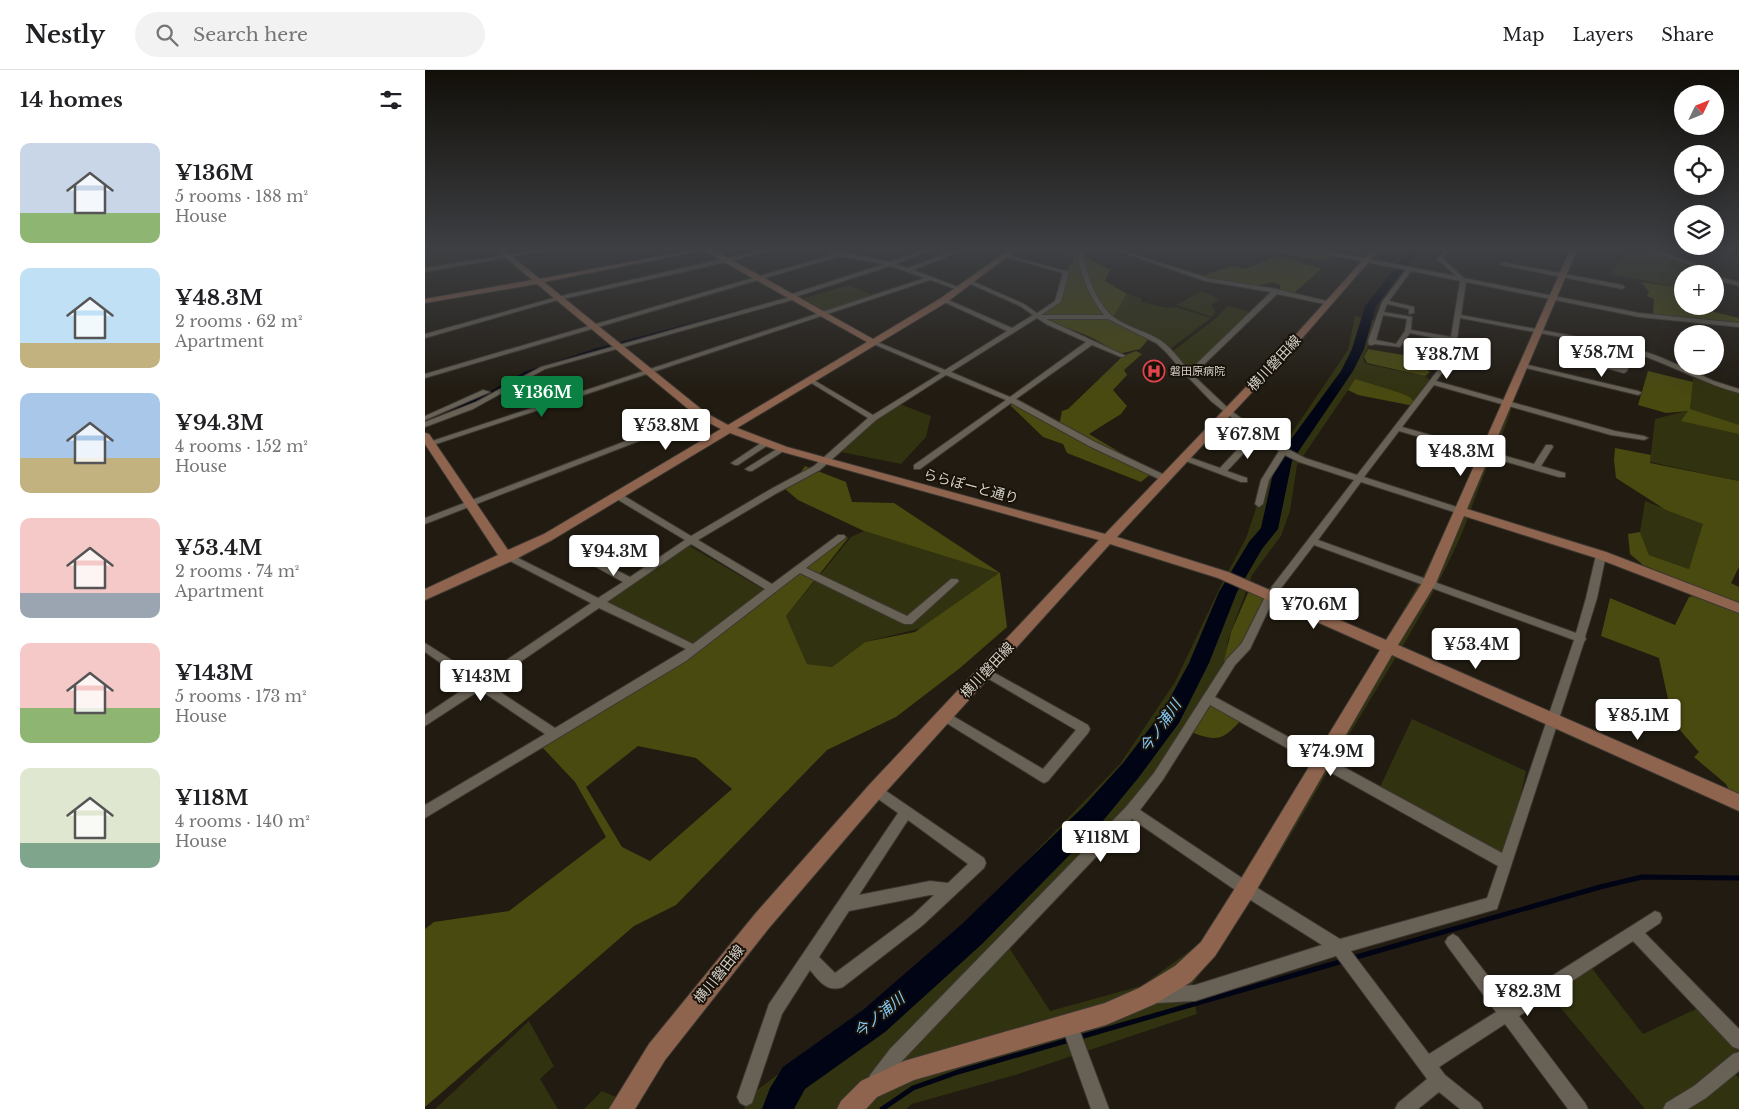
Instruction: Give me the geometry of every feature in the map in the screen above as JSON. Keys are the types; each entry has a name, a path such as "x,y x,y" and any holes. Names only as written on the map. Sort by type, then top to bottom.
{"street":[{"path":"425,301 439,298"},
{"path":"425,334 556,298"},
{"path":"559,298 702,415 727,428"},
{"path":"425,376 689,298"},
{"path":"425,418 481,395 535,365 787,298"},
{"path":"796,298 873,342 1010,400 1092,444 1167,479"},
{"path":"693,648 599,603 503,553 427,439 872,298"},
{"path":"1007,298 1022,305 1037,316 1123,356"},
{"path":"425,721 690,541 824,462 873,418 1059,302 1060,298"},
{"path":"1097,298 1109,317"},
{"path":"1189,375 1268,298"},
{"path":"1309,298 1329,303"},
{"name":"横川磐田線","path":"621,1109 657,1052 709,986 762,921 876,790 1333,298"},
{"path":"1381,313 1410,318 1408,330 1398,346 1371,343 1381,313 1385,302 1388,298"},
{"path":"849,1109 869,1089 896,1055 1131,811 1158,777 1231,662 1246,646 1271,595 1451,357 1460,298"},
{"path":"869,1089 912,1070 1106,1014 1147,996 1183,974 1208,949 1246,889 1429,583 1554,298"},
{"path":"1557,298 1639,314 1739,325"},
{"path":"425,595 533,546 727,428 944,300 1012,331"},
{"path":"1385,302 1412,308 1411,313"},
{"path":"1037,316 1109,317 1149,336 1163,345 1189,375 1228,412 1283,451 1302,460 1601,556 1739,608"},
{"path":"1458,316 1644,352 1693,375 1739,391"},
{"path":"1408,330 1455,340"},
{"path":"917,467 1091,342"},
{"path":"425,425 469,408 532,373 615,344"},
{"path":"1606,344 1600,365 1624,371 1627,363"},
{"path":"1524,366 1638,393"},
{"path":"810,380 873,418"},
{"path":"1432,382 1614,433 1644,438"},
{"path":"425,521 702,415"},
{"name":"ららぽーと通り","path":"727,428 824,462 1109,540 1223,575 1739,803"},
{"path":"1397,428 1562,475"},
{"path":"1221,472 1258,433"},
{"path":"735,463 767,443"},
{"path":"1536,468 1549,447"},
{"path":"749,469 783,449"},
{"path":"1259,504 1265,480 1283,451"},
{"path":"1186,458 1244,480"},
{"path":"618,496 772,589"},
{"path":"425,812 682,658 841,537"},
{"path":"1311,541 1581,639"},
{"path":"1147,996 1195,993 1339,947 1492,904 1552,720 1581,639 1595,590 1601,556"},
{"path":"599,565 630,582"},
{"path":"799,569 908,621 954,581"},
{"path":"425,646 554,734"},
{"path":"944,716 1044,777 1083,729 986,672"},
{"path":"1209,699 1506,862"},
{"path":"809,957 829,980 837,981 918,920 979,863 876,790"},
{"path":"1131,811 1246,889 1339,947 1439,1081 1474,1109"},
{"path":"746,1097 775,1010 906,812"},
{"path":"844,905 929,888 951,890"},
{"path":"1428,1065 1655,918"},
{"path":"1634,932 1739,1041"},
{"path":"1453,942 1506,1015 1579,1109"},
{"path":"1069,1024 1100,1109"},
{"path":"1672,1109 1700,1092 1739,1060"},
{"path":"1404,1109 1439,1081"}],"shaded area":[{"path":"804,298 867,298 826,312 802,299"},
{"path":"1060,298 1124,298 1112,319 1150,337 1140,349 1118,354 1087,336 1032,316 1058,302"},
{"path":"1124,298 1140,298 1142,299 1140,302 1169,308 1176,307 1211,318 1169,350 1149,336 1112,319"},
{"path":"1188,298 1219,299 1211,305 1215,312 1212,317 1177,305"},
{"path":"1653,298 1674,298 1674,315 1724,314 1739,318 1739,325 1653,316"},
{"path":"1228,306 1254,313 1189,375 1173,351 1215,319"},
{"path":"1355,316 1378,321 1363,359 1366,364 1425,376 1432,382 1416,404 1410,397 1401,393 1355,380 1297,465 1290,511 1281,536 1252,575 1228,640 1225,671 1121,821 1004,944 1010,949 1050,1011 1141,986 1201,943 1244,880 1421,580 1515,392 1506,425 1446,568 1401,650 1267,874 1231,931 1191,986 1197,1014 1015,1075 912,1104 906,1109 744,1109 757,1090 949,947 1040,847 1120,764 1175,682 1224,579 1246,538 1266,478 1285,443 1348,350"},
{"path":"1368,349 1409,356 1430,372 1425,376 1367,363 1364,357"},
{"path":"1136,351 1142,354 1124,370 1127,375 1113,390 1127,406 1121,414 1089,434 1153,472 1141,482 1067,453 1063,444 1043,437 1011,406 1010,399 1059,426 1062,411 1068,409 1123,356"},
{"path":"1648,371 1693,382 1690,409 1739,425 1739,434 1681,421 1688,411 1666,413 1638,405"},
{"path":"1693,378 1739,391 1739,481 1650,462 1655,419 1690,410"},
{"path":"1355,379 1401,393 1410,397 1416,404 1409,405 1358,395 1348,390"},
{"path":"897,403 931,416 926,437 901,464 836,451"},
{"path":"1615,448 1651,455 1650,463 1739,481 1739,567 1731,583 1739,587 1739,605 1643,565 1630,554 1628,534 1640,532 1649,555 1689,569 1703,524 1666,510 1616,478"},
{"path":"805,466 846,482 852,502 894,503 1000,573 1007,627 960,668 896,717 827,750 676,905 634,926 425,1107 425,929 434,922 509,911 606,837 575,782 542,747 682,658 824,550 849,537 786,616 807,664 832,667 865,642 915,632 999,573 864,531 798,500 785,489 791,486","holes":["638,746 696,758 732,789 650,861 622,847 586,787"]},
{"path":"1645,501 1704,524 1689,569 1649,555 1640,532"},
{"path":"864,531 1000,573 922,628 865,642 832,667 807,664 786,616 851,537"},
{"path":"688,545 768,592 693,648 606,602"},
{"path":"1251,586 1271,595 1231,662 1224,661 1231,632"},
{"path":"1698,595 1739,610 1739,796 1730,792 1726,784 1694,757 1699,752 1673,722 1659,658 1601,636 1610,598 1675,625 1689,597"},
{"path":"1208,699 1243,718 1229,732 1219,738 1206,737 1188,731"},
{"path":"1412,719 1526,771 1506,863 1380,787"},
{"path":"1587,962 1643,1034 1698,1008 1739,1043 1739,1060 1729,1068 1739,1078 1739,1109 1645,1109 1545,989"},
{"path":"529,1021 554,1066 540,1079 558,1109 435,1109"},
{"path":"602,1091 616,1097 611,1109 584,1109"}],"waterway":[{"name":"今ノ浦川","path":"778,1109 781,1099 794,1078 874,1021 972,934 1093,814 1131,770 1171,717 1199,663 1228,592 1255,546 1269,529 1284,460 1347,371 1358,349 1371,306 1377,298"},
{"path":"594,350 763,305"},
{"path":"449,413 483,397 525,373 598,349"},
{"path":"1353,958 1600,887 1642,877 1739,878"},
{"path":"1080,1037 1343,961"},
{"path":"882,1109 913,1088 958,1072 1069,1040"}],"place":[{"name":"磐田原病院","path":"1154,371"}]}
